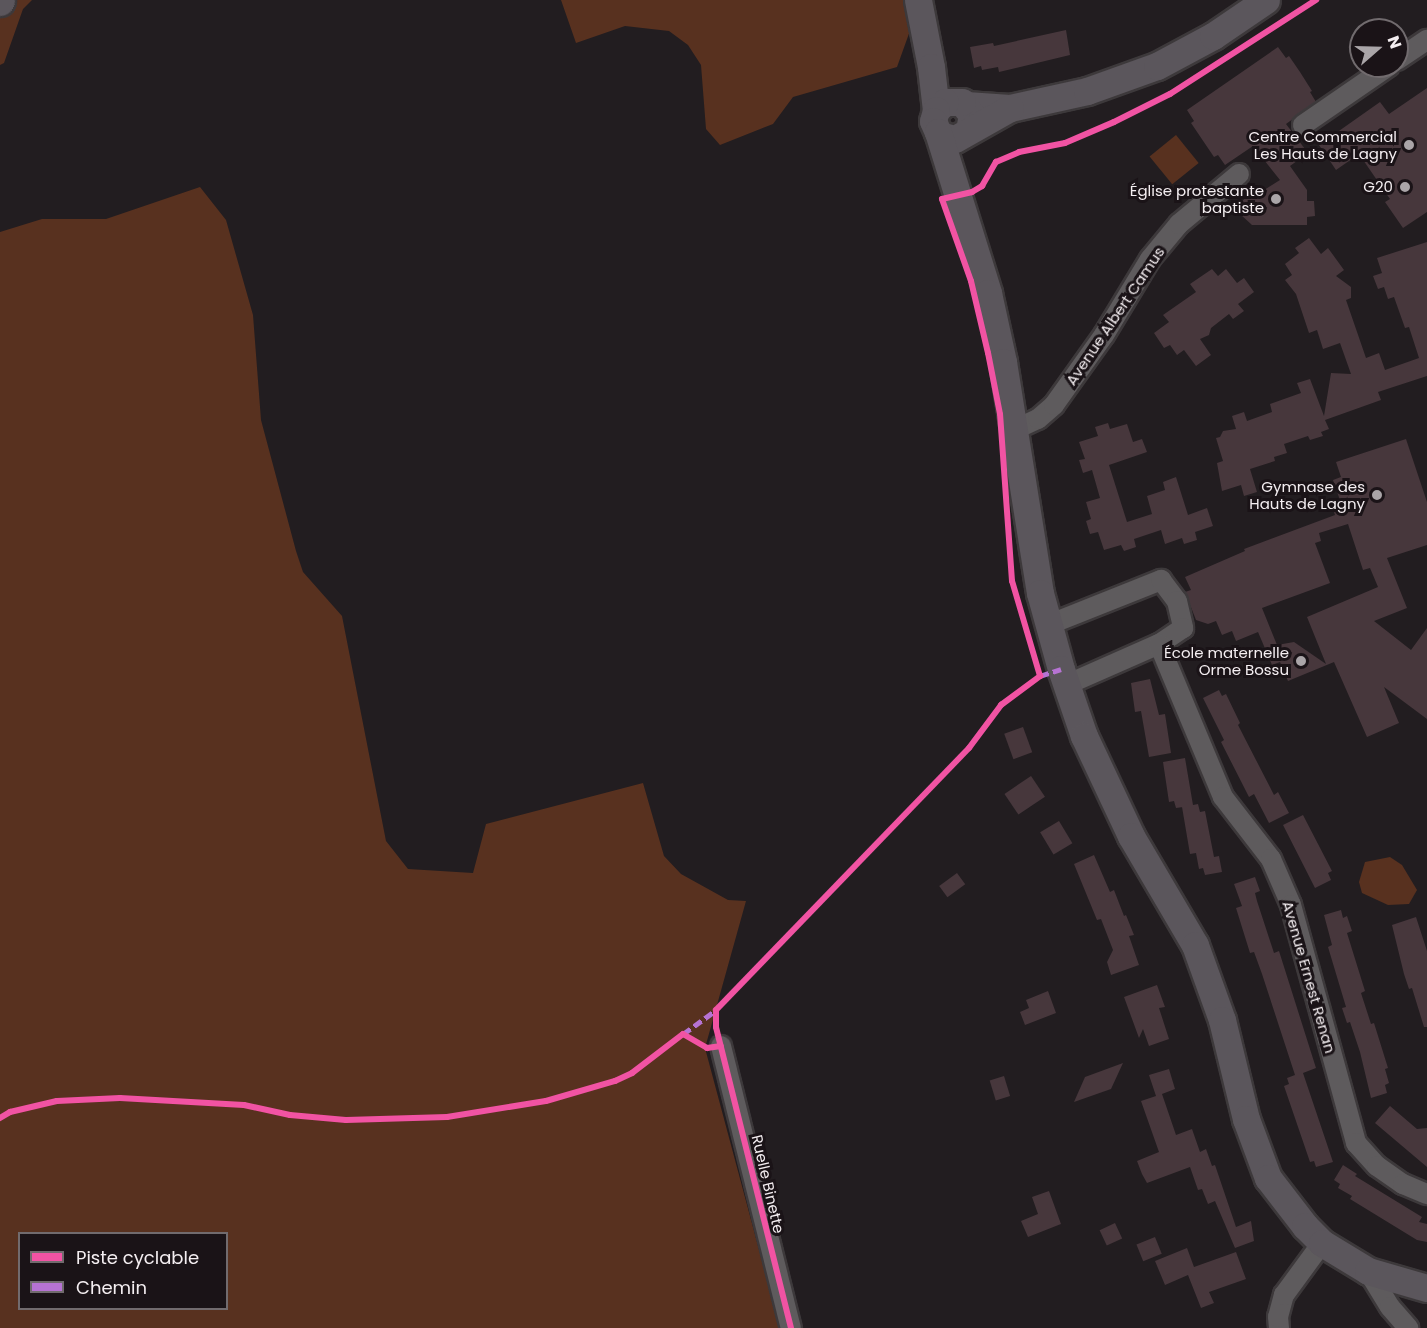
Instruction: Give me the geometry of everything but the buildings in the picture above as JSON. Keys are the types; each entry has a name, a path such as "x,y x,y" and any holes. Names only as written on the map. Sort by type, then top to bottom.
{"main road":[{"path":"918,0 931,67 954,119 956,196 988,293 1014,430 1034,565 1063,677 1084,736 1131,836 1195,945 1222,1020 1246,1119 1268,1178 1305,1226 1322,1243 1368,1271 1427,1288"},
{"path":"954,119 1087,91 1157,66 1213,36 1266,0"}],"street":[{"path":"1409,52 1427,40"},
{"path":"1303,125 1372,78"},
{"name":"Avenue Albert Camus","path":"1014,430 1038,419 1061,396 1157,250 1179,224 1239,174"},
{"path":"1048,625 1161,580 1177,601 1183,628 1158,644 1063,677"},
{"name":"Avenue Ernest Renan","path":"1158,644 1223,797 1271,860 1291,905 1356,1143 1377,1166 1402,1184 1427,1194"},
{"name":"Ruelle Binette","path":"721,1046 791,1328"},
{"path":"1279,1328 1278,1317 1284,1295 1322,1243"},
{"path":"1368,1271 1390,1307 1408,1328"}],"shaded area":[{"path":"0,0 32,0 23,9 4,63 0,65"},
{"path":"561,0 905,0 911,28 897,67 793,97 773,124 720,145 706,129 701,65 688,45 669,31 625,26 576,43"},
{"path":"1176,135 1199,163 1172,184 1150,156"},
{"path":"200,187 226,220 253,315 261,420 296,551 303,572 342,616 386,841 408,869 473,873 486,824 643,783 664,856 681,874 728,900 746,901 705,1048 780,1328 0,1328 0,232 42,219 106,219"},
{"path":"1390,857 1402,865 1417,890 1409,904 1388,905 1362,893 1359,882 1365,862"}],"marked path":[{"path":"1040,676 1061,669"},
{"path":"683,1034 716,1010"}],"cycle path":[{"path":"791,1328 716,1027 716,1010 969,748 1001,705 1040,676 1012,581 1000,414 988,353 971,281 942,199 972,192 982,186 996,162 1019,152 1065,143 1170,94 1316,0"},
{"path":"0,1118 10,1112 57,1101 120,1098 244,1105 290,1115 346,1120 447,1117 546,1101 615,1081 632,1073 683,1034 707,1048 721,1046"}],"place":[{"name":"Centre Commercial Les Hauts de Lagny","path":"1409,145"},
{"name":"G20","path":"1405,187"},
{"name":"Église protestante baptiste","path":"1276,199"},
{"name":"Gymnase des Hauts de Lagny","path":"1377,495"},
{"name":"École maternelle Orme Bossu","path":"1301,661"}]}
